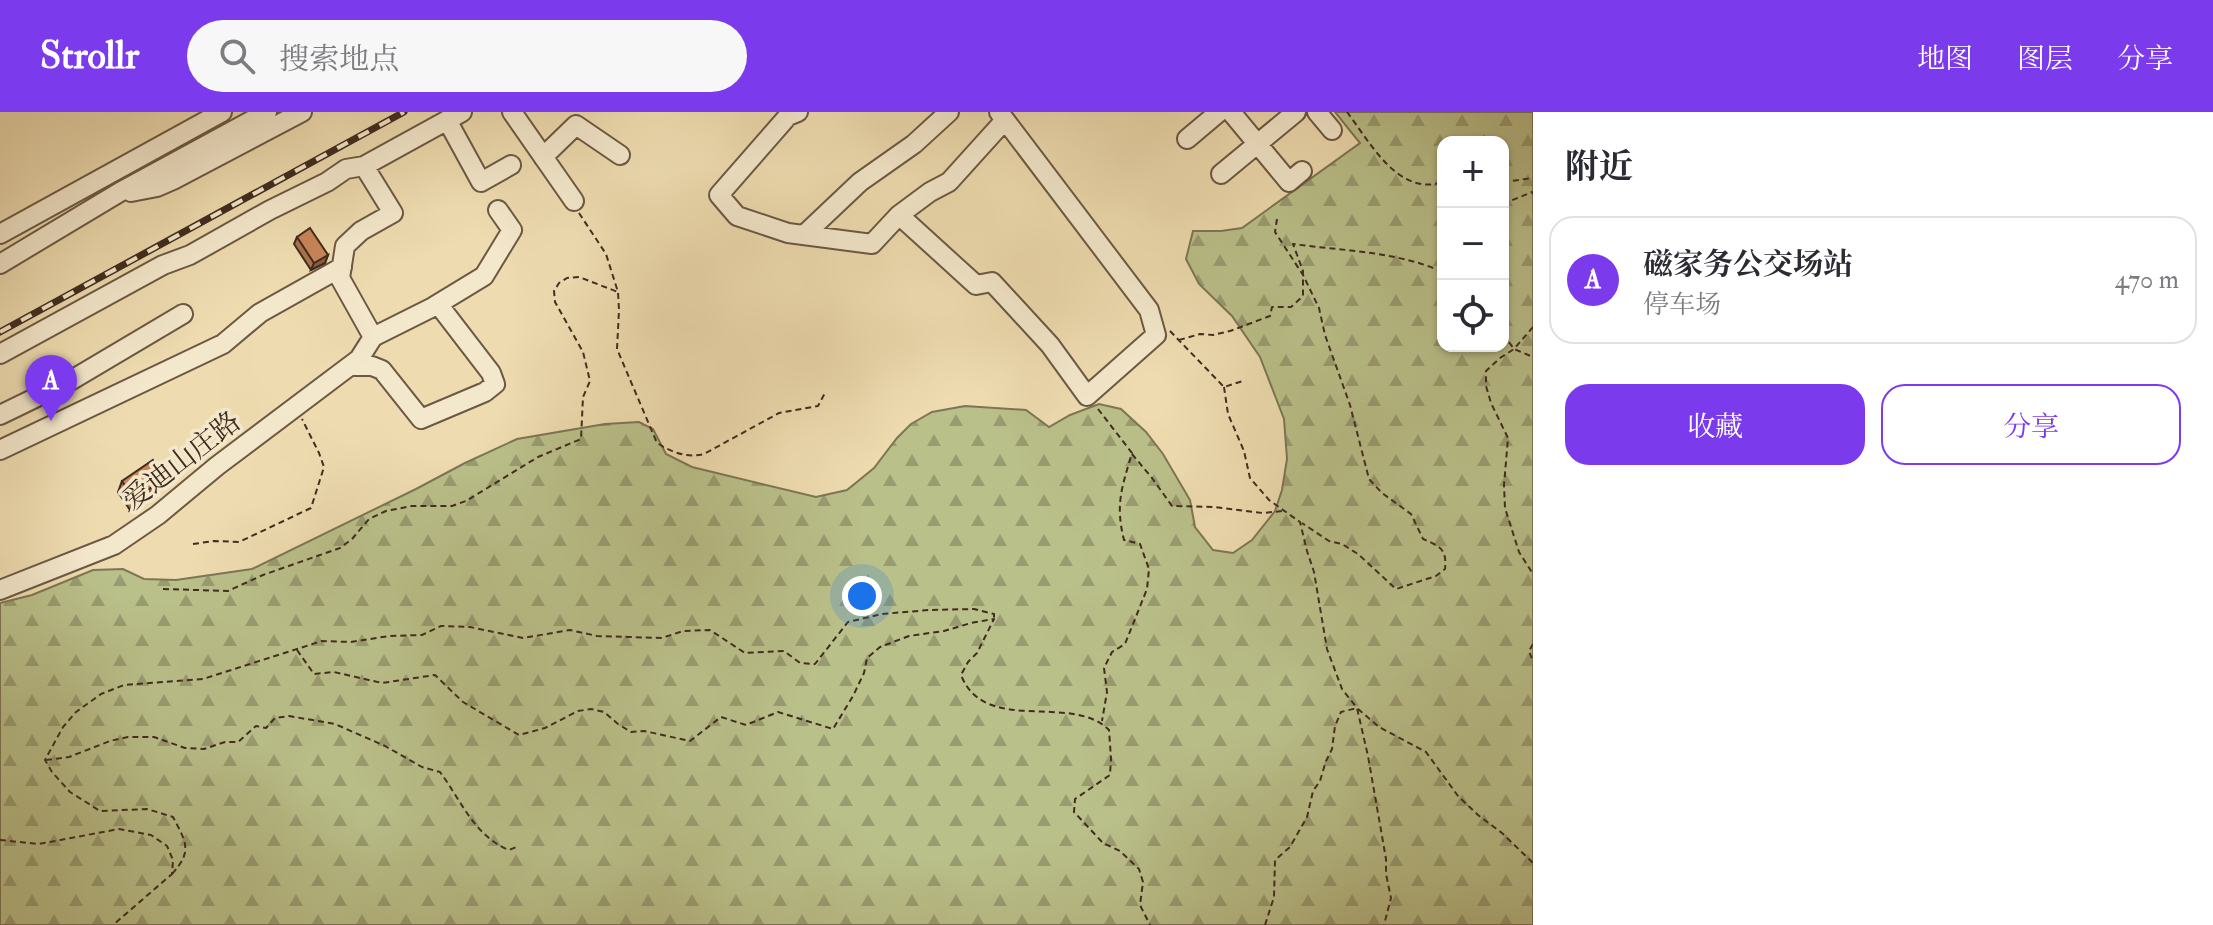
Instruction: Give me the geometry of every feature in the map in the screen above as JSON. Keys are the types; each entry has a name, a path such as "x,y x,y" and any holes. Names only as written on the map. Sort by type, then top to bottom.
{"street":[{"path":"184,133 186,112"},
{"path":"0,264 113,196 267,112"},
{"path":"113,196 157,187 173,180 302,112"},
{"path":"512,112 574,201"},
{"path":"798,112 788,116 719,195 737,216 788,233 872,244 899,215 949,182 1002,116 1149,310 1156,335 1087,396 1050,345 992,282 976,285 899,215"},
{"path":"804,235 860,182 914,144 949,112"},
{"path":"1187,139 1219,112"},
{"path":"1231,112 1289,182 1302,171"},
{"path":"1221,174 1296,112"},
{"path":"1317,112 1332,130"},
{"path":"0,234 218,113"},
{"path":"0,354 163,265 190,255 327,182 346,169 364,166 454,116 481,182 511,165"},
{"path":"543,157 576,125 620,155"},
{"path":"364,166 393,213 361,231 345,246 340,278 373,337 484,276 512,230 498,210"},
{"path":"0,450 223,344 260,313 342,267"},
{"path":"350,366 372,366 382,370 421,419 485,392 495,384 491,373 438,304"},
{"path":"0,415 70,381 183,314"},
{"name":"爱迪山庄路","path":"0,590 114,545 158,515 217,466 359,359 373,337"}],"path":[{"path":"1347,112 1393,171 1409,182 1437,184"},
{"path":"1509,181 1533,178"},
{"path":"1509,202 1533,194"},
{"path":"574,201 606,254 618,292 617,349 657,443 669,451 692,457 704,454 779,413 818,406 826,391"},
{"path":"1169,330 1224,387 1228,414 1244,451 1250,478 1269,500 1329,541 1342,544 1358,554 1396,589 1436,576 1445,569 1446,557 1438,545 1423,539 1411,514 1382,493 1369,479 1350,405 1325,335 1319,308 1303,275 1275,232 1277,219"},
{"path":"1179,340 1230,331 1270,316 1272,307 1291,307 1303,296 1303,275 1293,244 1408,259 1437,270"},
{"path":"163,589 228,591 340,548 369,519 386,511 412,506 452,506 466,501 538,457 581,439 583,397 590,381 583,352 555,302 554,291 567,278 579,277 618,292"},
{"path":"1533,327 1514,349 1486,371 1491,403 1508,438 1505,508 1519,552 1533,574"},
{"path":"1509,342 1514,349 1533,357"},
{"path":"1224,387 1243,381"},
{"path":"1087,396 1172,506 1263,513 1284,511"},
{"path":"193,544 239,542 311,508 324,467 296,407"},
{"path":"1102,722 1107,692 1104,668 1112,652 1125,644 1147,589 1149,569 1140,544 1124,540 1119,519 1119,496 1132,453"},
{"path":"1300,522 1314,572 1327,649 1342,689 1357,708 1379,727 1426,752 1458,796 1533,863"},
{"path":"45,760 63,727 76,712 101,694 124,685 203,679 322,641 351,642 422,635 441,626 470,627 523,638 570,630 597,636 662,638 683,631 710,630 745,653 784,651 800,663 815,664 848,622 882,614 974,609 994,614 994,619 977,653 961,675 967,689 985,704 1076,715 1102,722 1109,730 1110,775 1075,799 1074,812 1103,843 1120,851 1139,869 1143,882 1140,905 1150,925"},
{"path":"297,650 314,674 334,672 382,683 435,675 463,702 519,735 545,728 578,711 591,709 604,712 631,732 644,731 690,741 721,717 746,725 778,712 833,729 853,696 867,658 880,647 909,636 994,619"},
{"path":"1533,644 1529,651 1533,662"},
{"path":"1265,925 1274,897 1275,860 1290,847 1307,817 1313,791 1332,749 1335,726 1341,712 1357,708"},
{"path":"1357,708 1372,776 1391,898 1384,925"},
{"path":"45,760 69,757 128,737 154,737 185,748 204,749 225,742 238,742 256,726 266,728 275,718 289,716 335,724 385,746 422,767 440,772 465,813 482,832 509,850 519,846"},
{"path":"45,760 70,792 100,811 147,809 173,817 186,842 184,861 113,925"},
{"path":"0,840 39,844 119,829 151,835 167,846 173,860 172,874"}],"green space":[{"path":"1335,112 1533,112 1533,925 0,925 0,603 32,595 93,570 123,569 144,579 176,580 252,569 517,439 605,424 639,422 653,429 666,454 692,467 816,497 847,490 874,468 911,424 932,412 965,406 1026,410 1049,427 1099,404 1121,409 1146,432 1163,454 1190,500 1195,527 1213,550 1233,553 1252,540 1275,511 1287,459 1284,419 1260,357 1232,316 1199,284 1186,259 1193,231 1242,228 1360,143"}],"building":[{"path":"310,228 328,255 314,263 297,237"},
{"path":"153,460 165,478 134,499 122,481"}],"railway":[{"path":"0,332 404,112"}],"place":[{"name":"磁家务公交场站","path":"51,421"}]}
